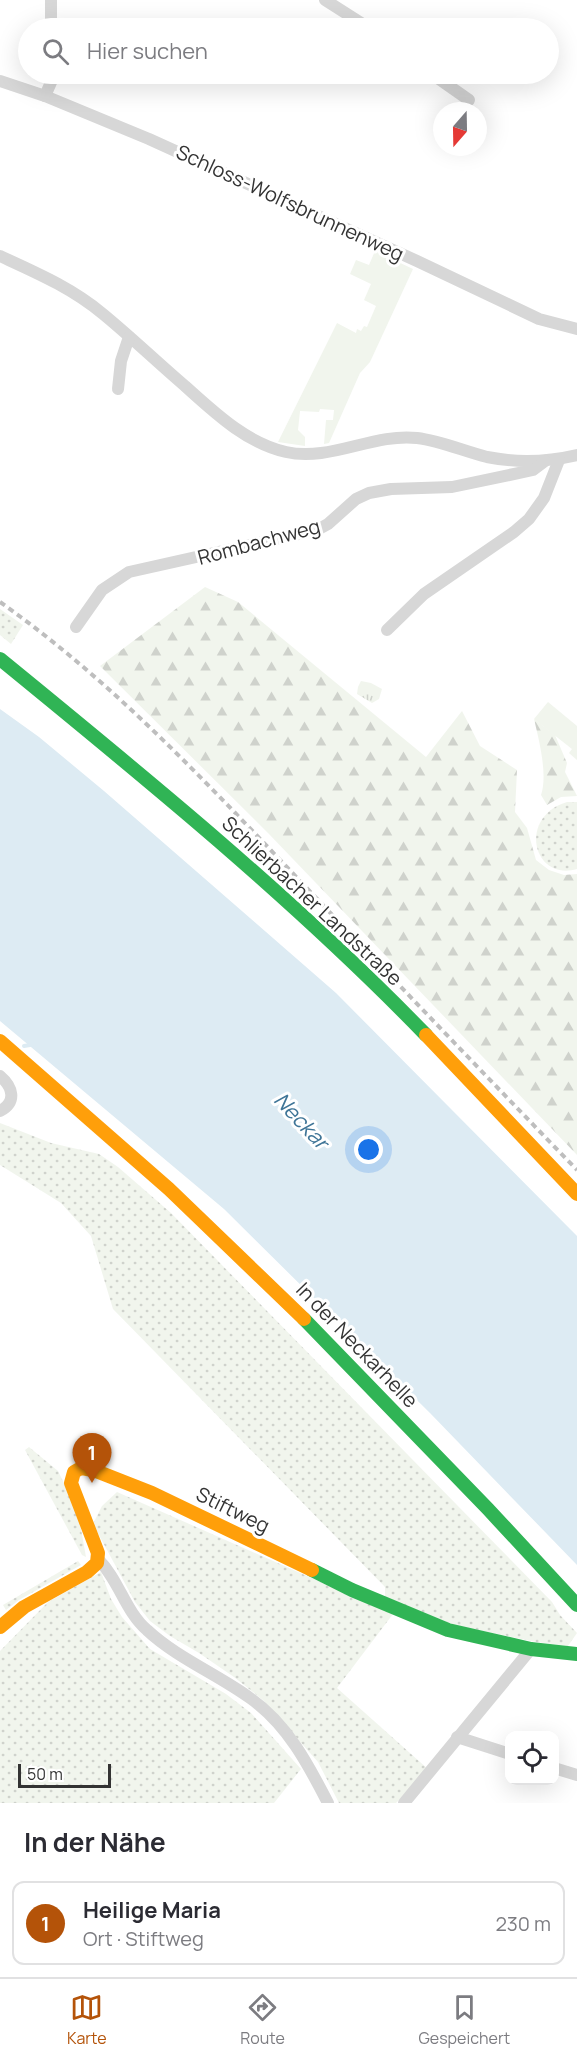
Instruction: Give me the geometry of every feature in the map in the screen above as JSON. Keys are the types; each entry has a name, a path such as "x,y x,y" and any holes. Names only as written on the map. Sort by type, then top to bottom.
{"main road":[{"name":"Schlierbacher Landstraße","path":"0,659 154,785 283,896 375,984 577,1194"},
{"name":"In der Neckarhelle","path":"0,1041 98,1124 180,1198 288,1302 375,1390 577,1605"},
{"name":"Stiftweg","path":"98,1559 71,1483 74,1472 81,1468 96,1471 152,1493 322,1576 448,1630 531,1648 577,1654"},
{"path":"0,1627 24,1607 87,1572 98,1559"}],"street":[{"path":"51,0 51,18"},
{"path":"325,0 353,18"},
{"name":"Schloss-Wolfsbrunnenweg","path":"0,81 45,96 149,139 539,319 577,329"},
{"path":"45,96 50,84"},
{"path":"447,84 470,99"},
{"path":"0,256 68,288 102,313 237,430 280,451 296,454 320,453 376,440 404,437 429,440 501,459 545,461"},
{"path":"118,389 121,361 129,337"},
{"name":"Rombachweg","path":"76,627 102,590 129,572 317,530 328,524 356,499 369,493 392,489 452,487 533,470 545,461 577,456"},
{"path":"387,630 424,594 514,532 529,519 544,498 559,460"},
{"path":"0,1076 10,1087 12,1096 10,1104 0,1112"},
{"path":"98,1559 108,1570 134,1615 150,1633 252,1700 275,1722 307,1762 328,1803"},
{"path":"404,1803 531,1648"},
{"path":"457,1737 505,1752"},
{"path":"559,1769 577,1775"}],"green space":[{"path":"375,251 413,269 370,362 360,373 329,443 324,444 326,420 333,420 334,410 320,409 319,412 300,411 298,430 305,437 305,446 278,442 337,323 356,333 357,329 361,331 364,326 367,327 376,306 364,300 371,284 350,274 356,260 369,265"},
{"path":"205,587 238,602 426,757 462,711 480,746 517,770 515,812 527,828 536,860 549,870 564,875 577,874 577,1155 268,833 100,666"},
{"path":"0,609 23,625 11,644 0,635"},
{"path":"361,681 382,689 379,699 372,703 357,694"},
{"path":"548,702 577,726 577,760 569,753 572,749 534,719"},
{"path":"534,719 555,735 567,763 565,772 577,796 561,797 547,805 541,795 544,778"},
{"path":"567,802 577,802 577,869 562,870 550,866 541,857 537,846 537,833 541,821 551,810"},
{"path":"0,1123 51,1143 99,1154 118,1167 171,1213 552,1602 560,1615 577,1633 568,1646 536,1642 454,1625 385,1597 385,1587 113,1309 91,1236 61,1203 0,1165"},
{"path":"29,1447 58,1471 78,1512 86,1557 82,1555 25,1450"},
{"path":"117,1492 393,1614 337,1688 429,1770 396,1803 339,1803 318,1762 264,1701 234,1677 150,1621 135,1602 93,1524 102,1506"},
{"path":"78,1561 81,1565 19,1600 6,1610 3,1605"},
{"path":"101,1572 111,1599 122,1617 150,1649 226,1694 251,1713 301,1769 274,1803 0,1803 0,1651 48,1602"}],"water":[{"name":"Neckar","path":"0,709 39,737 104,791 336,993 577,1236 577,1565 430,1413 224,1209 0,1021"}],"waterway":[{"path":"24,1046 30,1045"}],"railway":[{"path":"0,602 81,665 157,734 577,1170"}],"traffic: fast":[{"path":"0,659 219,841 324,936 426,1035"},
{"path":"304,1319 488,1509 577,1605"},
{"path":"312,1570 352,1590 448,1630 531,1649 577,1654"}],"traffic: slow":[{"path":"426,1035 577,1194"},
{"path":"0,1041 169,1189 304,1319"},
{"path":"0,1627 24,1607 87,1572 97,1563 98,1553 71,1483 74,1472 81,1468 96,1471 152,1493 312,1570"}],"place":[{"name":"Heilige Maria","path":"92,1483"}]}
